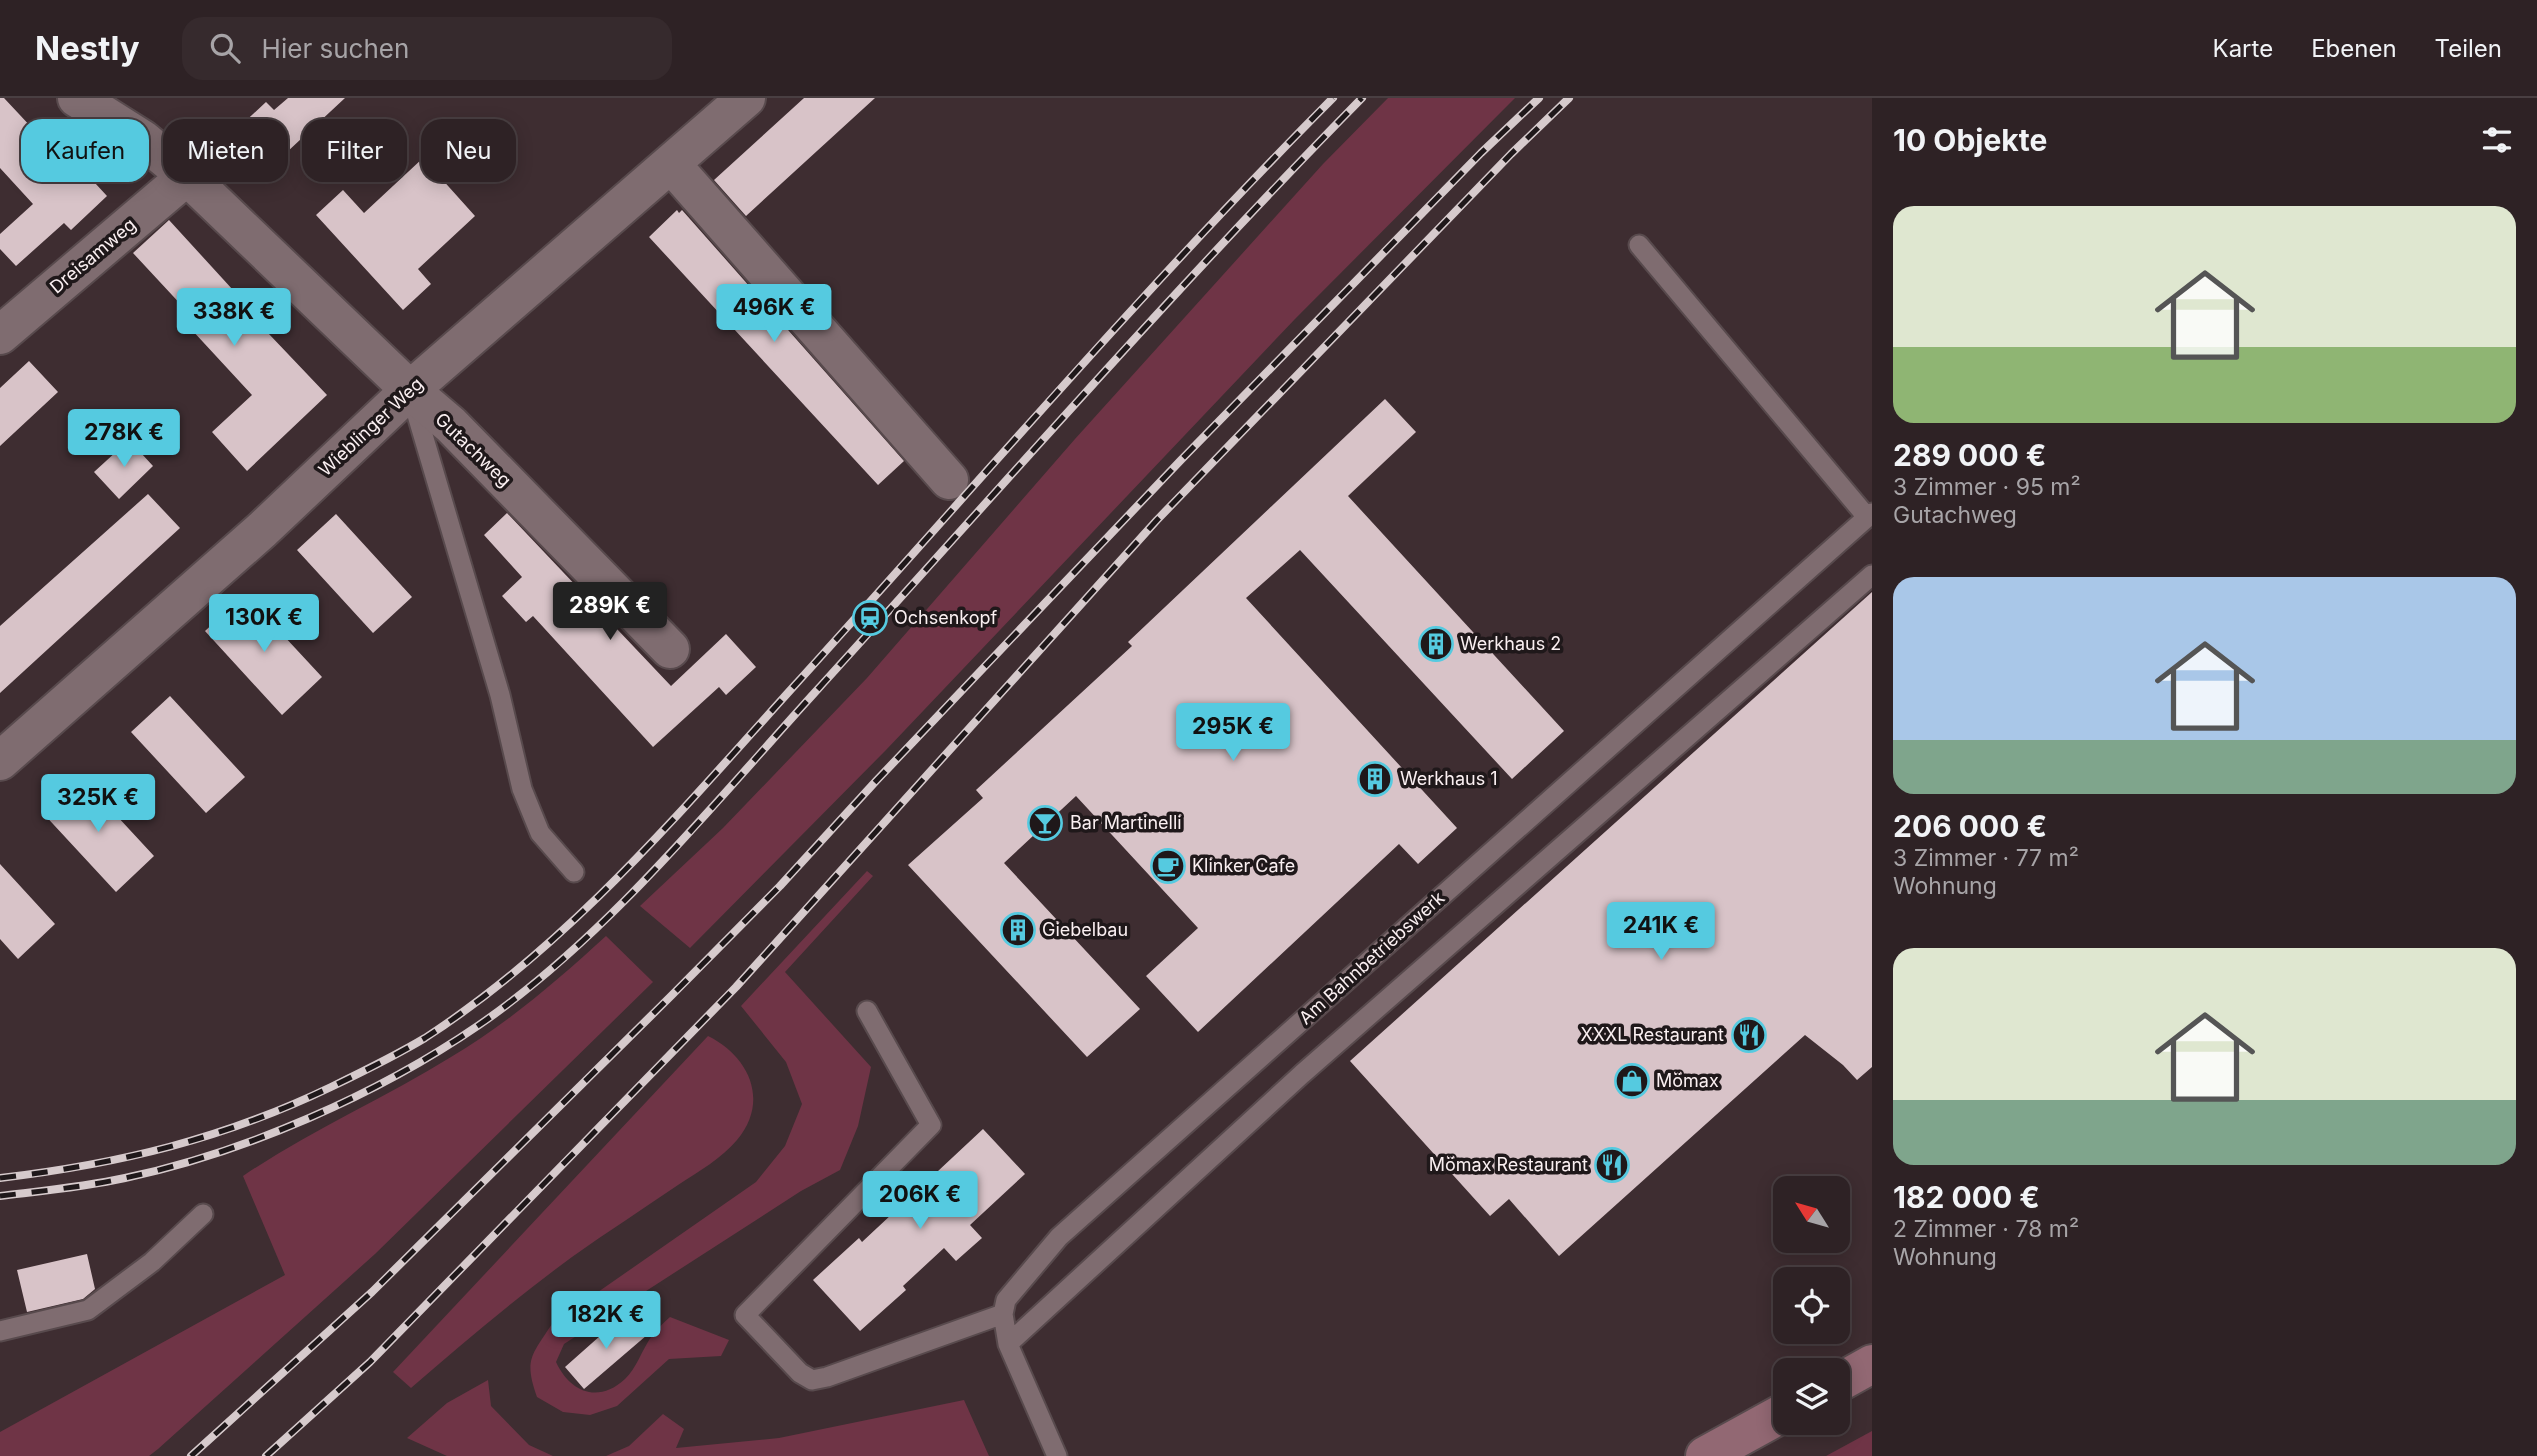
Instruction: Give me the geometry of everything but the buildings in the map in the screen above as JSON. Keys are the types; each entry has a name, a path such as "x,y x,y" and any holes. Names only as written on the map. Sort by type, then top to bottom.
{"street":[{"name":"Gutachweg","path":"77,98 142,139 163,156"},
{"name":"Wieblinger Weg","path":"0,761 262,530 410,390 746,98"},
{"path":"672,164 949,480"},
{"name":"Dreisamweg","path":"0,335 180,182"},
{"name":"Gutachweg","path":"193,182 410,390 451,425 670,649"},
{"path":"1850,1376 1872,1364"},
{"path":"1705,1456 1773,1419"}],"lane":[{"path":"1639,245 1869,515"},
{"path":"410,390 499,695 522,789 540,833 574,872"},
{"name":"Am Bahnbetriebswerk","path":"1003,1314 1006,1300 1059,1237 1869,515"},
{"path":"1008,1345 1302,1074 1872,575"},
{"path":"867,1011 931,1125 745,1315 800,1373 812,1380 1003,1314 1008,1345 1057,1456"},
{"path":"0,1331 88,1310 152,1262 203,1214"}],"shaded area":[{"path":"1388,98 1515,98 1295,319 886,750 690,948 640,906 723,828 867,678 1075,439 1323,164"},
{"path":"867,871 873,876 785,972 871,1067 858,1126 840,1170 801,1191 564,1344 556,1362 569,1381 577,1387 595,1393 605,1391 615,1387 629,1375 651,1337 670,1317 729,1340 721,1356 669,1359 617,1406 590,1415 563,1412 537,1397 530,1366 535,1351 552,1324 756,1182 785,1146 802,1104 786,1062 741,1006"},
{"path":"606,936 653,982 375,1254 158,1449 149,1456 0,1456 0,1432 285,1275 243,1176 294,1144 472,1044 532,1001"},
{"path":"708,1036 734,1055 744,1067 753,1095 747,1125 731,1147 551,1273 411,1388 393,1372"},
{"path":"488,1380 491,1406 529,1445 553,1456 447,1456 407,1438 447,1403"},
{"path":"964,1400 989,1456 606,1456 629,1446 663,1414 684,1429 676,1448 779,1438"},
{"path":"1872,1431 1872,1456 1826,1456"}],"railway":[{"path":"0,1178 87,1165 170,1147 291,1105 366,1070 425,1038 528,961 666,828 1195,241 1333,98"},
{"path":"0,1196 125,1178 171,1167 263,1137 398,1075 479,1025 526,990 571,951 658,867 1155,317 1362,98"},
{"path":"191,1456 372,1292 671,996 780,886 1181,460 1481,153 1539,98"},
{"path":"266,1456 370,1362 736,987 1157,520 1511,154 1569,98"}],"place":[{"name":"Ochsenkopf","path":"870,618"},
{"name":"Werkhaus 2","path":"1436,644"},
{"name":"Werkhaus 1","path":"1375,779"},
{"name":"Bar Martinelli","path":"1045,823"},
{"name":"Klinker Cafe","path":"1168,866"},
{"name":"Giebelbau","path":"1018,930"},
{"name":"XXXL Restaurant","path":"1749,1035"},
{"name":"Mömax","path":"1632,1081"},
{"name":"Mömax Restaurant","path":"1612,1165"}]}
